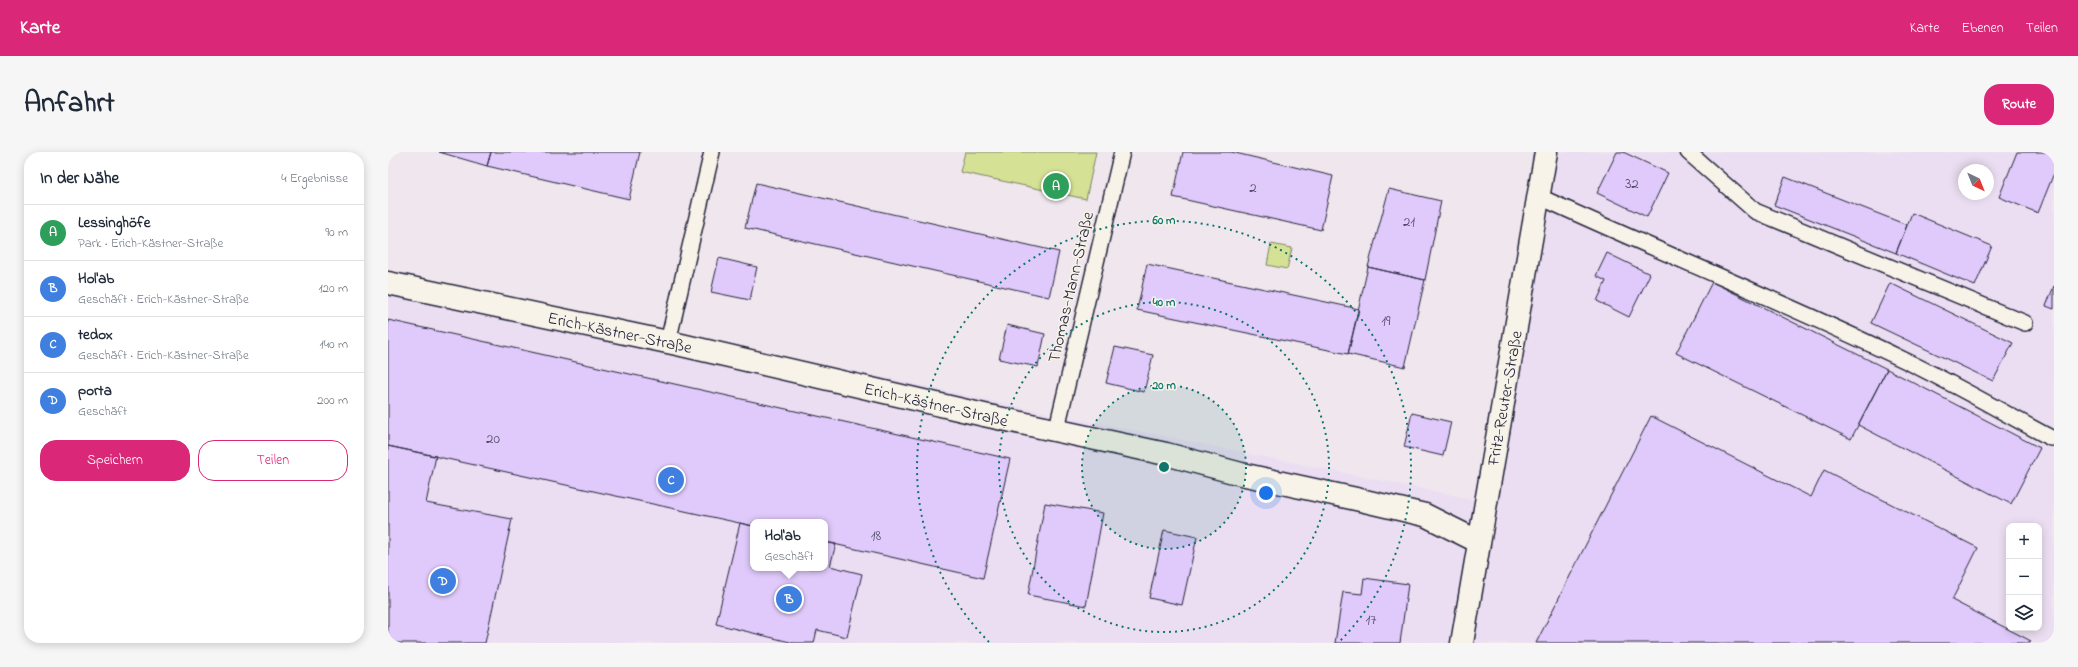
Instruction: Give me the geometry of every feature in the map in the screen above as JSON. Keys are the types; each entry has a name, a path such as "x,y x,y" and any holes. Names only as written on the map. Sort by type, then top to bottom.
{"street":[{"name":"Fritz-Reuter-Straße","path":"1462,643 1546,152"},
{"name":"Erich-Kästner-Straße","path":"388,283 668,342 1056,432 1166,454 1241,474 1425,515 1479,542"}],"lane":[{"path":"668,342 712,152"},
{"name":"Thomas-Mann-Straße","path":"1056,432 1122,152"},
{"path":"1688,152 1755,211 2025,323"},
{"path":"1538,196 1628,238 1751,289 1903,359 2052,438"}],"shaded area":[{"path":"1537,152 2054,152 2054,643 388,643 388,270 1049,413 1473,499"}],"green space":[{"path":"965,152 1096,152 1086,199 960,172"},
{"path":"1271,244 1292,248 1287,269 1267,265"}],"building":[{"path":"439,152 491,152 487,166"},
{"path":"491,152 640,152 629,199 487,166"},
{"path":"1183,152 1231,152 1333,176 1321,230 1173,197"},
{"path":"1617,152 1623,152 1668,173 1647,217 1597,193"},
{"path":"2017,152 2054,152 2054,173 2038,213 1999,197"},
{"path":"1785,177 1907,225 1896,253 1774,205"},
{"path":"756,183 1059,252 1049,297 745,228"},
{"path":"1389,189 1441,201 1425,280 1368,267"},
{"path":"1912,213 1992,246 1975,286 1896,253"},
{"path":"1607,253 1650,274 1629,317 1597,301 1606,281 1596,276"},
{"path":"719,258 757,267 750,300 711,292"},
{"path":"1147,264 1359,309 1348,354 1137,310"},
{"path":"1368,267 1425,280 1405,367 1348,354"},
{"path":"1712,282 1887,369 1851,439 1676,353"},
{"path":"1890,283 2013,343 1993,381 1871,323"},
{"path":"2054,286 2054,309 2046,306"},
{"path":"388,320 1010,459 983,578 828,543 828,519 750,519 750,525 388,446"},
{"path":"1007,325 1045,334 1038,367 999,359"},
{"path":"1115,347 1153,355 1144,392 1106,383"},
{"path":"1887,369 2040,448 2011,504 1858,425"},
{"path":"1412,413 1451,422 1443,456 1404,447"},
{"path":"1651,416 1811,497 1824,470 1978,548 1952,600 2006,628 2006,631 2012,631 2031,641 2030,643 1536,643"},
{"path":"388,446 436,456 426,503 512,519 485,643 388,643"},
{"path":"1045,503 1103,513 1086,606 1028,595"},
{"path":"740,523 750,525 750,571 828,571 828,543 836,544 830,566 862,574 847,637 817,630 814,643 794,643 716,624"},
{"path":"1164,530 1197,537 1182,605 1149,598"},
{"path":"1364,578 1408,584 1400,643 1335,643 1343,592 1362,594"}],"place":[{"name":"Lessinghöfe","path":"1056,186"},
{"name":"tedox","path":"671,480"},
{"name":"porta","path":"443,581"},
{"name":"Hol'ab","path":"789,599"}]}
